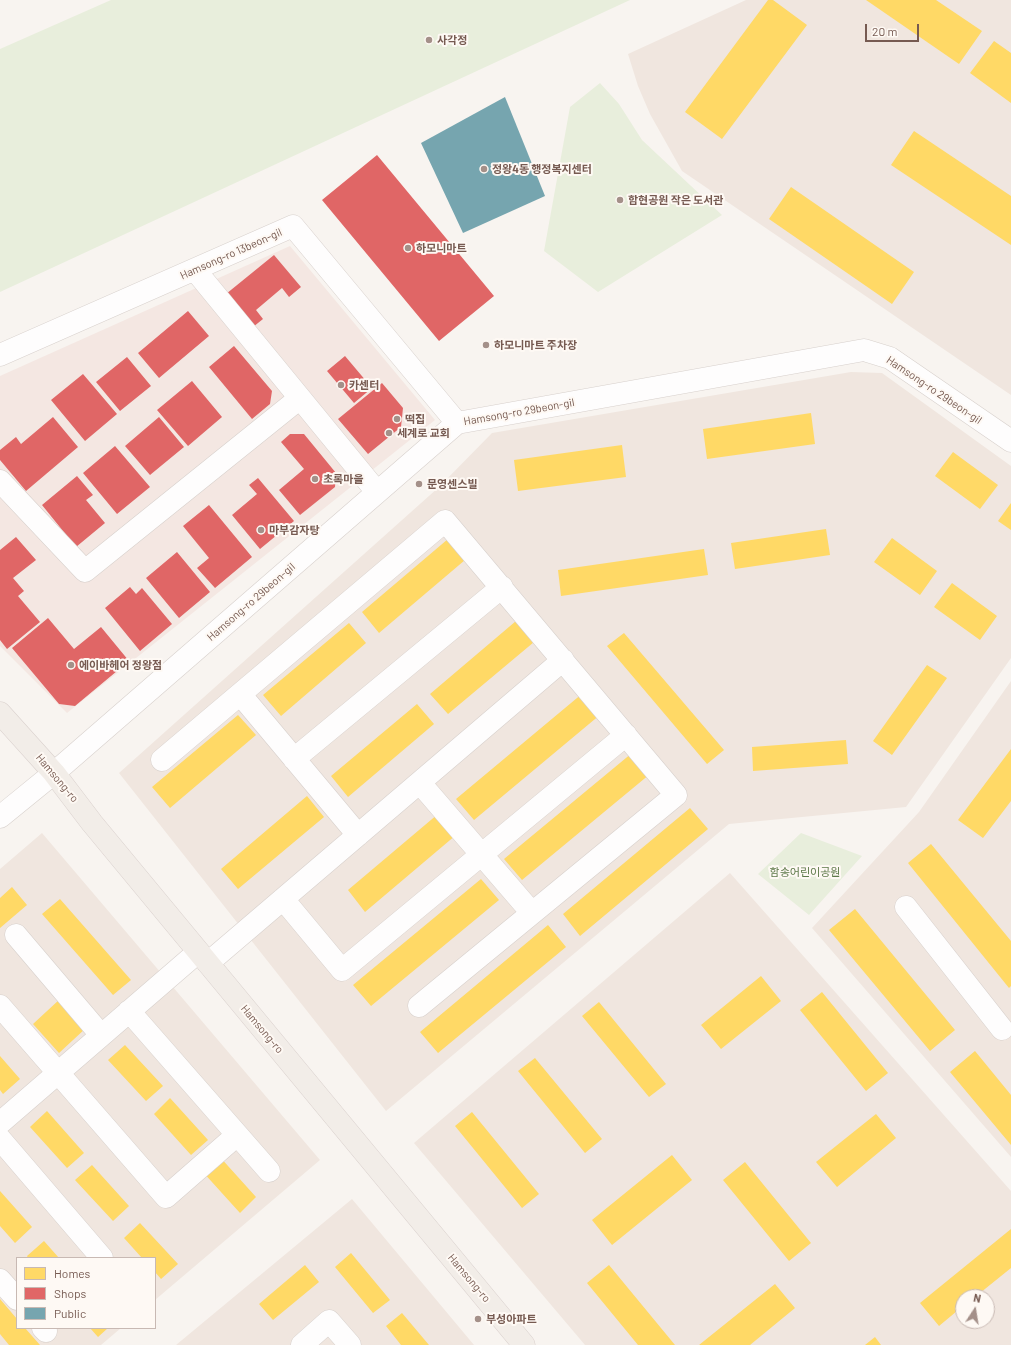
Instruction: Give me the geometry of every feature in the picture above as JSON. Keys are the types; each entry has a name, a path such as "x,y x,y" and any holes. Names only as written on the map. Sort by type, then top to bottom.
{"main road":[{"name":"Hamsong-ro","path":"0,713 54,773 203,958 524,1345"}],"street":[{"name":"Hamsong-ro 13beon-gil","path":"0,355 293,226 457,423"},
{"path":"195,270 377,492"},
{"name":"Hamsong-ro 29beon-gil","path":"0,817 54,773 457,423 864,350 890,358 1011,441"},
{"path":"0,481 85,571 300,398"},
{"path":"162,760 446,521 676,795 419,1006"},
{"path":"294,759 502,587"},
{"path":"0,1123 129,1011 282,899 564,660"},
{"path":"240,694 358,834"},
{"path":"282,899 342,970 626,735"},
{"path":"420,783 532,913"},
{"path":"906,907 1008,1030"},
{"path":"16,935 101,1035"},
{"path":"0,1006 166,1197 238,1135"},
{"path":"129,1011 269,1171"},
{"path":"0,1139 101,1257"},
{"path":"0,1280 16,1298"},
{"path":"302,1345 329,1321 350,1345"}],"shaded area":[{"path":"746,0 1011,0 1011,395 682,171 650,114 638,86 628,54"},
{"path":"290,246 435,420 67,713 0,646 0,376"},
{"path":"851,372 882,373 1011,466 1011,658 906,807 729,824 386,1111 119,773 439,487 492,433"},
{"path":"1011,681 1011,1157 812,928 919,812"},
{"path":"42,833 320,1160 156,1299 156,1257 16,1257 16,1329 120,1329 101,1345 0,1345 0,869"},
{"path":"730,873 1011,1191 1011,1345 585,1345 414,1143"},
{"path":"352,1199 474,1345 176,1345"}],"green space":[{"path":"111,0 630,0 0,292 0,49"},
{"path":"600,83 619,104 642,140 722,215 598,292 544,251 570,107"},
{"name":"함송어린이공원","path":"801,833 862,856 809,915 758,874"}],"building: Homes":[{"path":"768,0 773,0 807,25 722,139 685,112"},
{"path":"866,0 936,0 982,31 959,64"},
{"path":"994,41 1011,53 1011,103 970,73"},
{"path":"914,131 1011,196 1011,245 891,165"},
{"path":"791,187 914,272 892,304 769,219"},
{"path":"811,413 815,444 707,459 703,429"},
{"path":"622,445 626,477 518,491 514,460"},
{"path":"953,452 998,485 980,509 935,476"},
{"path":"1011,503 1011,530 998,521"},
{"path":"826,529 830,555 735,569 731,543"},
{"path":"892,538 937,571 920,595 874,562"},
{"path":"448,539 465,560 379,633 362,612"},
{"path":"704,549 708,575 561,596 558,570"},
{"path":"952,583 997,616 980,640 934,607"},
{"path":"516,621 534,642 448,714 430,694"},
{"path":"349,623 366,643 281,716 263,695"},
{"path":"624,633 724,750 707,764 607,646"},
{"path":"927,665 947,678 892,755 873,741"},
{"path":"583,693 601,714 474,820 456,799"},
{"path":"417,704 434,724 348,797 331,776"},
{"path":"238,715 256,735 170,808 152,787"},
{"path":"846,740 848,764 753,771 752,747"},
{"path":"1011,749 1011,801 983,838 958,820"},
{"path":"632,753 650,774 522,880 504,859"},
{"path":"307,796 324,817 238,889 221,869"},
{"path":"690,808 708,829 580,936 563,914"},
{"path":"438,814 456,835 365,912 348,890"},
{"path":"931,844 1011,941 1011,986 1009,988 908,863"},
{"path":"481,879 499,900 371,1006 353,985"},
{"path":"12,887 27,905 0,928 0,898"},
{"path":"60,899 131,980 113,995 42,914"},
{"path":"855,909 955,1030 930,1051 829,930"},
{"path":"548,925 566,947 438,1053 420,1032"},
{"path":"761,976 781,1001 721,1049 701,1025"},
{"path":"822,992 888,1073 866,1091 800,1010"},
{"path":"60,999 86,1028 59,1053 33,1024"},
{"path":"599,1002 666,1084 649,1097 582,1016"},
{"path":"125,1045 163,1086 146,1101 108,1060"},
{"path":"975,1051 1011,1095 1011,1145 950,1072"},
{"path":"0,1056 20,1079 3,1094 0,1090"},
{"path":"535,1058 602,1139 585,1153 518,1071"},
{"path":"170,1098 208,1140 191,1155 154,1114"},
{"path":"47,1111 84,1153 67,1168 30,1127"},
{"path":"472,1112 539,1194 522,1208 455,1126"},
{"path":"876,1114 896,1138 837,1187 816,1162"},
{"path":"672,1155 692,1180 612,1245 592,1220"},
{"path":"219,1156 256,1197 240,1213 202,1171"},
{"path":"745,1162 811,1243 789,1261 723,1180"},
{"path":"92,1165 129,1206 113,1221 75,1180"},
{"path":"0,1191 32,1227 15,1243 0,1226"},
{"path":"140,1223 178,1264 161,1279 156,1273 156,1257 141,1257 124,1238"},
{"path":"1011,1229 1011,1268 985,1289 955,1289 955,1313 939,1326 920,1303"},
{"path":"44,1241 58,1257 28,1257"},
{"path":"351,1253 390,1300 373,1313 335,1267"},
{"path":"305,1265 319,1282 273,1320 259,1304"},
{"path":"609,1265 675,1345 638,1345 587,1283"},
{"path":"775,1284 795,1308 750,1345 699,1345"},
{"path":"0,1299 16,1318 16,1329 26,1329 40,1345 9,1345 0,1334"},
{"path":"402,1313 429,1345 401,1345 386,1326"},
{"path":"91,1329 107,1329 98,1337"},
{"path":"875,1337 881,1345 865,1345"}],"building: Shops":[{"name":"하모니마트","path":"377,155 494,296 439,341 322,200"},
{"path":"274,255 301,287 289,297 282,288 256,310 263,319 253,327 226,294"},
{"path":"188,311 209,336 159,378 138,353"},
{"path":"234,346 272,391 270,404 252,419 209,367"},
{"path":"345,356 372,388 354,403 327,371"},
{"path":"127,357 151,386 120,411 96,382"},
{"path":"83,374 117,414 85,441 51,400"},
{"path":"192,381 222,417 188,446 157,410"},
{"path":"382,383 403,408 401,427 368,454 338,419"},
{"path":"53,417 78,447 26,491 0,460 0,450 16,437 21,444"},
{"path":"159,417 184,447 150,475 125,446"},
{"path":"290,434 304,434 336,473 335,487 300,515 279,490 304,469 281,442"},
{"path":"115,446 150,487 117,514 83,473"},
{"path":"77,476 93,495 86,500 105,523 76,547 42,505"},
{"path":"258,478 294,521 260,549 232,515 257,494 249,485"},
{"path":"209,505 252,557 215,588 197,568 209,558 183,526"},
{"path":"16,537 36,560 13,578 24,591 18,596 40,622 7,649 0,640 0,550"},
{"path":"177,552 210,592 179,618 146,578"},
{"path":"130,587 136,594 142,588 172,624 140,651 105,608"},
{"path":"48,618 74,649 101,627 129,661 75,706 59,704 12,648"}],"building: Public":[{"name":"정왕4동 행정복지센터","path":"505,97 545,196 463,233 421,143"}],"place":[{"name":"사각정","path":"429,40"},
{"name":"정왕4동 행정복지센터","path":"484,169"},
{"name":"함현공원 작은 도서관","path":"620,200"},
{"name":"하모니마트","path":"408,248"},
{"name":"하모니마트 주차장","path":"486,345"},
{"name":"카센터","path":"341,385"},
{"name":"떡집","path":"397,419"},
{"name":"세계로 교회","path":"389,433"},
{"name":"초록마을","path":"315,479"},
{"name":"문영센스빌","path":"419,484"},
{"name":"마부감자탕","path":"261,530"},
{"name":"에이바헤어 정왕점","path":"71,665"},
{"name":"부성아파트","path":"478,1319"}]}
